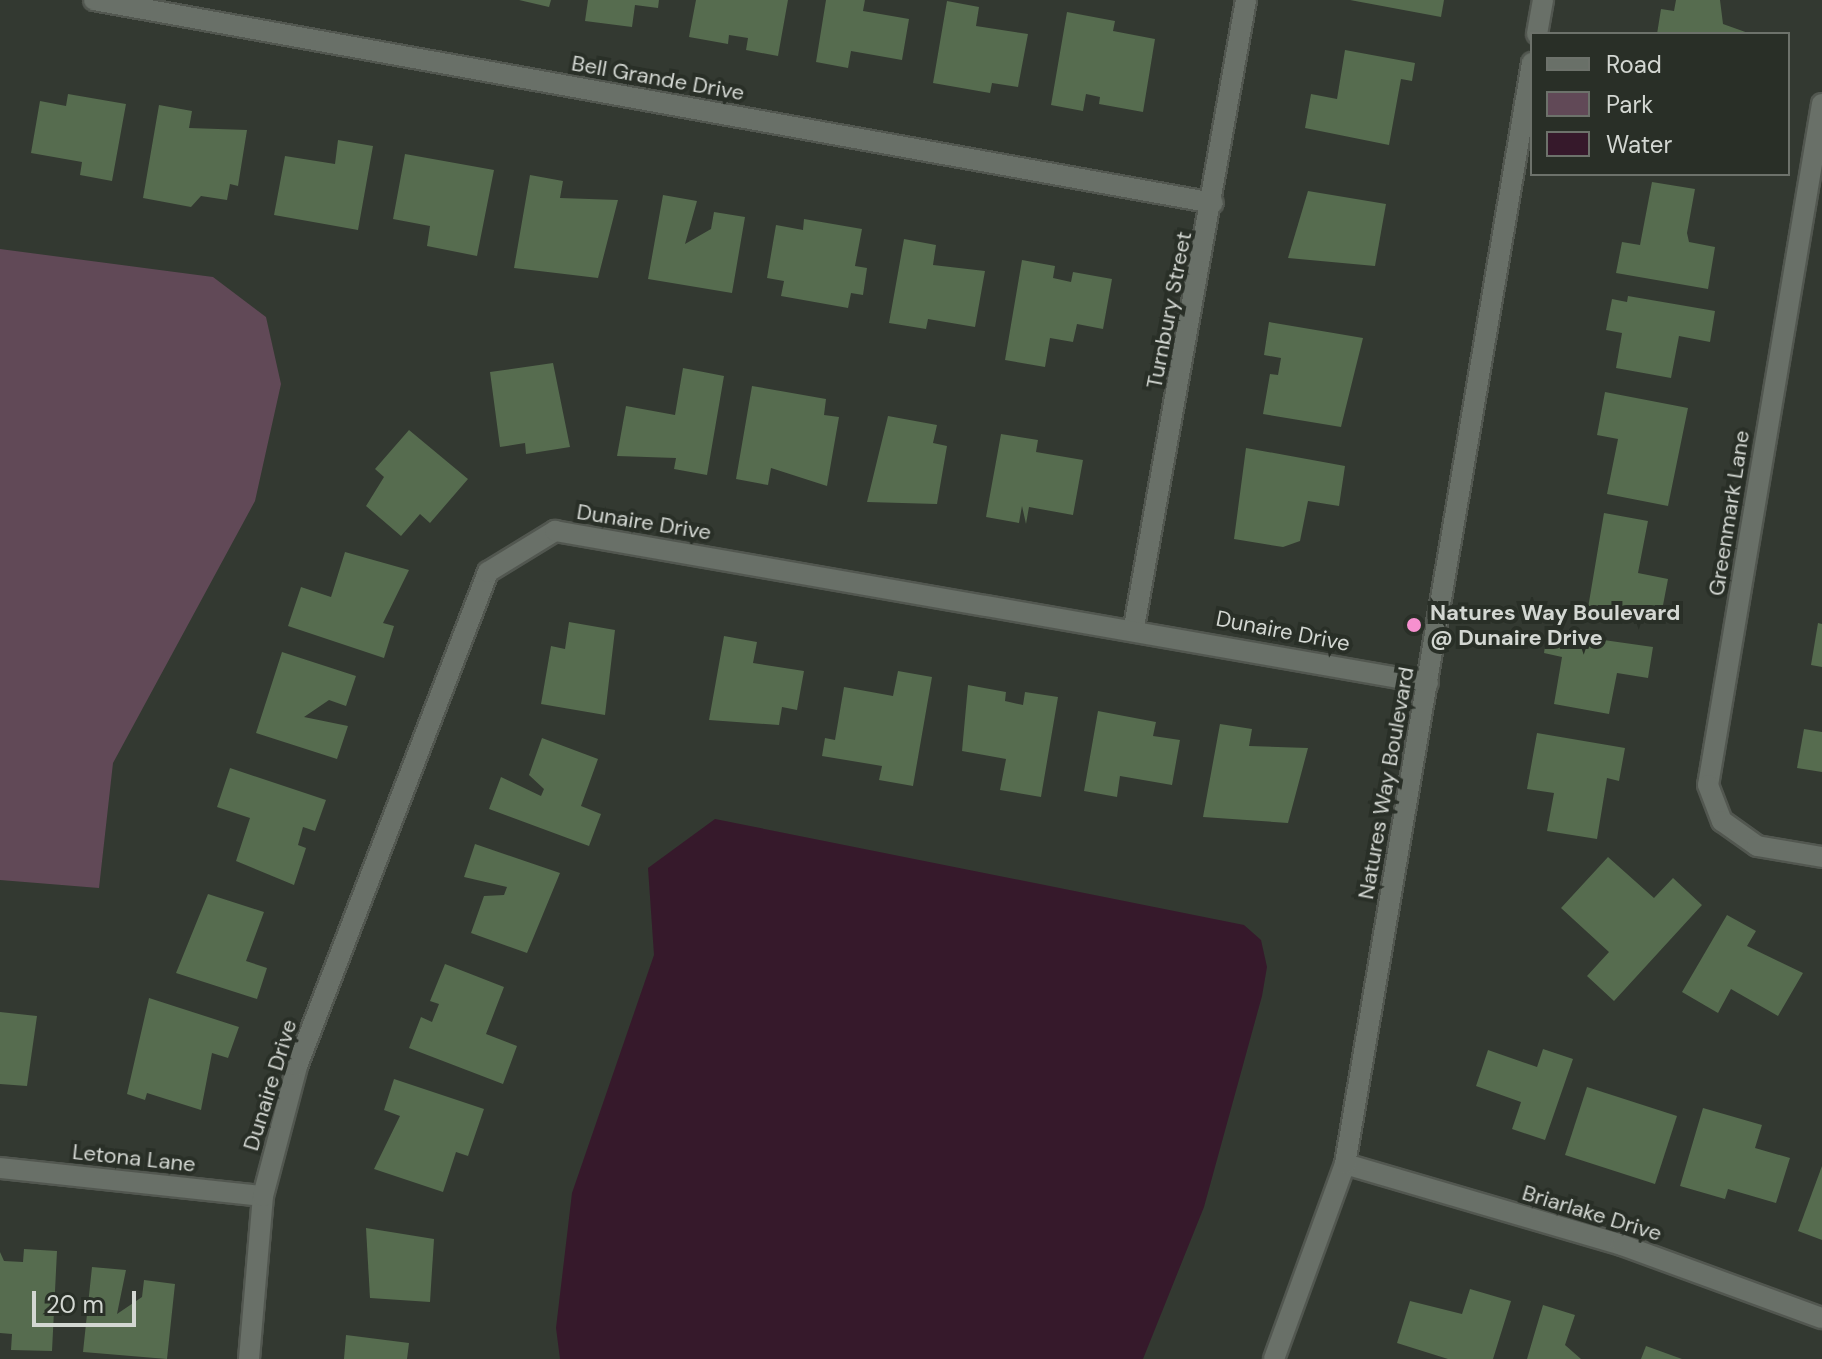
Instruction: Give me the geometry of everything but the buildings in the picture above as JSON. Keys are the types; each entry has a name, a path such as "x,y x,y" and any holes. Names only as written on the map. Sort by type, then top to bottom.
{"street":[{"name":"Bell Grande Drive","path":"94,0 1213,203"},
{"name":"Turnbury Street","path":"1134,627 1213,203 1246,0"},
{"path":"1537,32 1543,0"},
{"name":"Natures Way Boulevard","path":"1274,1359 1345,1164 1530,75"},
{"name":"Greenmark Lane","path":"1822,104 1708,785 1722,821 1757,846 1822,857"},
{"name":"Dunaire Drive","path":"249,1359 263,1196 297,1066 488,572 555,531 1134,627 1428,683"},
{"name":"Briarlake Drive","path":"1345,1164 1622,1245 1822,1318"},
{"name":"Letona Lane","path":"0,1168 263,1196"}],"green space":[{"path":"0,249 213,277 266,317 281,384 255,501 113,763 99,888 0,880"}],"water":[{"path":"715,819 1244,925 1261,940 1267,967 1262,996 1204,1207 1143,1359 560,1359 556,1328 572,1193 654,955 648,868"}],"place":[{"name":"Natures Way Boulevard @ Dunaire Drive","path":"1414,625"}]}
